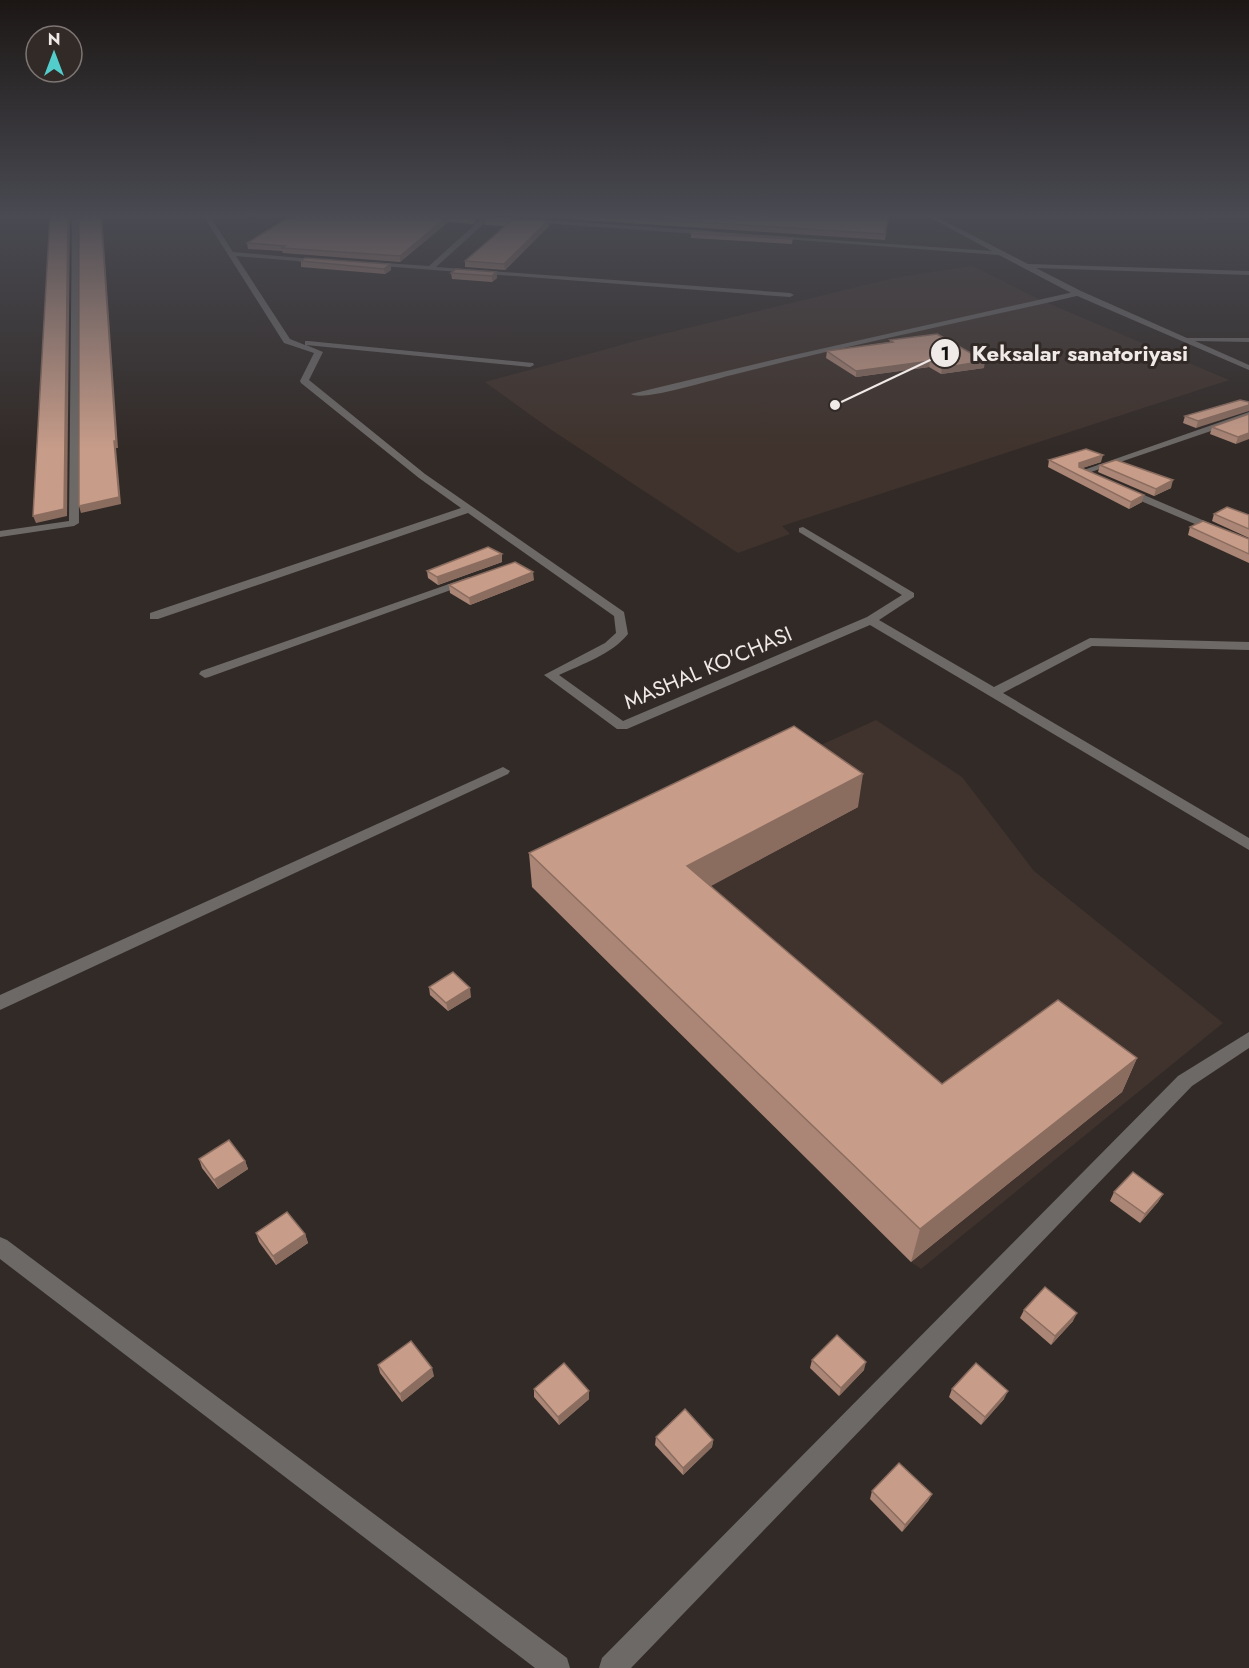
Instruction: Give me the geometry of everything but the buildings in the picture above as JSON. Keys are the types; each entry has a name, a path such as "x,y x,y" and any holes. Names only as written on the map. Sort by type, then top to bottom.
{"street":[{"path":"0,534 74,523 75,293"},
{"path":"257,293 287,341 530,365"},
{"path":"760,293 790,295"},
{"path":"635,394 663,390 785,359 1078,293 1249,368"},
{"path":"1181,338 1249,340"},
{"name":"MASHAL KO'CHASI","path":"287,341 319,352 304,381 422,476 469,509 531,558 620,615 622,634 609,645 550,675 622,726 871,620"},
{"path":"1104,481 1083,472 1249,415"},
{"path":"1114,486 1249,544"},
{"path":"154,616 469,509"},
{"path":"803,530 910,596 871,620 1249,844"},
{"path":"205,674 481,575"},
{"path":"993,693 1090,642 1249,646"},
{"path":"0,1002 503,771"},
{"path":"612,1668 1185,1081 1249,1039"},
{"path":"0,1247 557,1668"}],"shaded area":[{"path":"833,293 1026,293 1229,380 782,526 790,534 738,553 550,429 485,382 651,337"},
{"path":"876,720 962,777 1034,871 1223,1023 921,1269 911,1262 532,887 790,759"}],"place":[{"name":"Keksalar sanatoriyasi","path":"835,405"}]}
